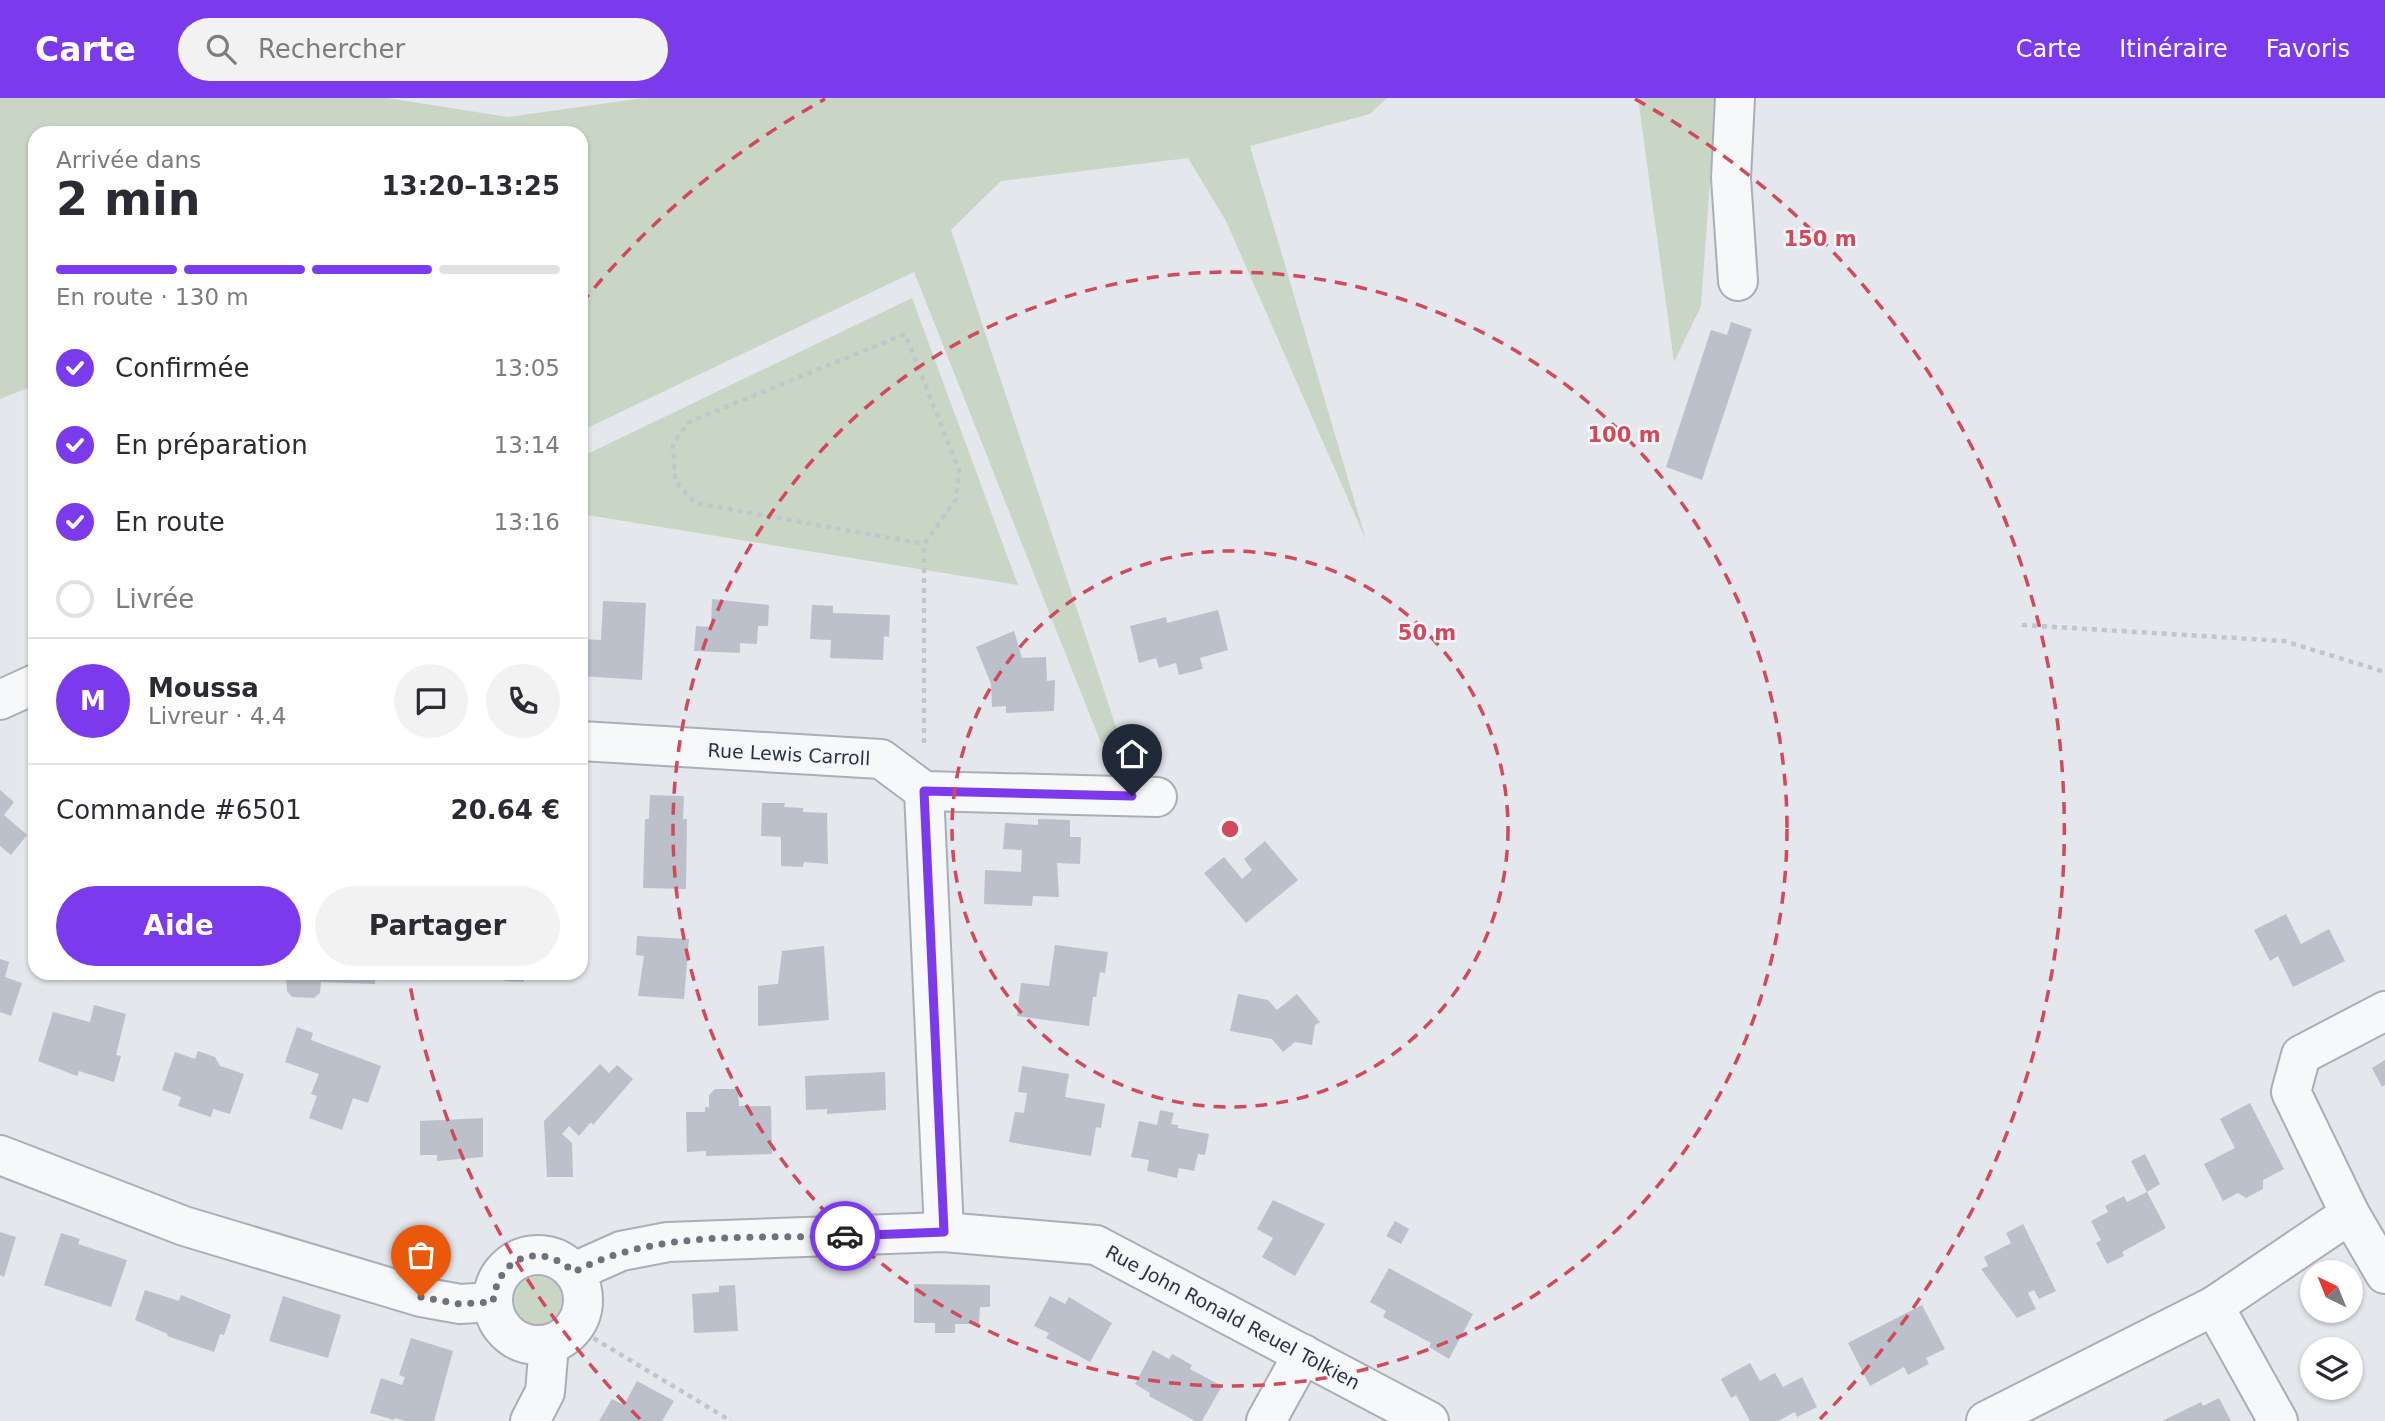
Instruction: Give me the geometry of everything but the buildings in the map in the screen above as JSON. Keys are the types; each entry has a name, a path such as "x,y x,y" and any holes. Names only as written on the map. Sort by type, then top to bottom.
{"street":[{"path":"1735,98 1731,178 1738,281"},
{"path":"0,700 28,687"},
{"name":"Rue Lewis Carroll","path":"588,741 881,759 924,791"},
{"path":"944,1232 924,791 1157,797"},
{"path":"2385,1011 2301,1055 2291,1091 2350,1214 2385,1274"},
{"path":"0,1155 184,1226 395,1289 443,1303 493,1302"},
{"path":"1986,1421 2214,1306 2350,1214"},
{"name":"Rue John Ronald Reuel Tolkien","path":"574,1272 621,1251 668,1242 944,1232 1096,1244 1429,1421"},
{"path":"530,1421 545,1392 562,1336 581,1316 584,1293 574,1272 550,1256 523,1258 510,1264 500,1275 493,1302 496,1317 505,1331 517,1341 533,1346 562,1336"},
{"path":"2214,1306 2278,1421"},
{"path":"1266,1421 1303,1354"}],"path":[{"path":"924,544 695,503 675,481 673,444 689,422 905,334 959,470 956,499 924,544 924,791"},
{"path":"2022,625 2284,641 2385,672"},
{"path":"562,1336 731,1421"}],"green space":[{"path":"0,98 387,98 508,117 644,98 1387,98 1370,114 1250,146 1366,540 1226,221 1188,158 1001,181 951,230 1125,754 1101,743 914,272 588,428 588,126 28,126 28,388 0,399"},
{"path":"1638,98 1716,98 1701,306 1674,362"},
{"path":"912,298 1018,585 588,515 588,454"},
{"path":"538,1276 555,1283 562,1300 555,1317 538,1324 521,1317 514,1300 521,1283"}],"way so far":[{"path":"421,1297 443,1303 493,1302 494,1287 510,1264 537,1255 550,1256 563,1262 574,1272 596,1260 645,1245 845,1236"}],"route":[{"path":"845,1236 944,1232 924,791 1132,796"}]}
